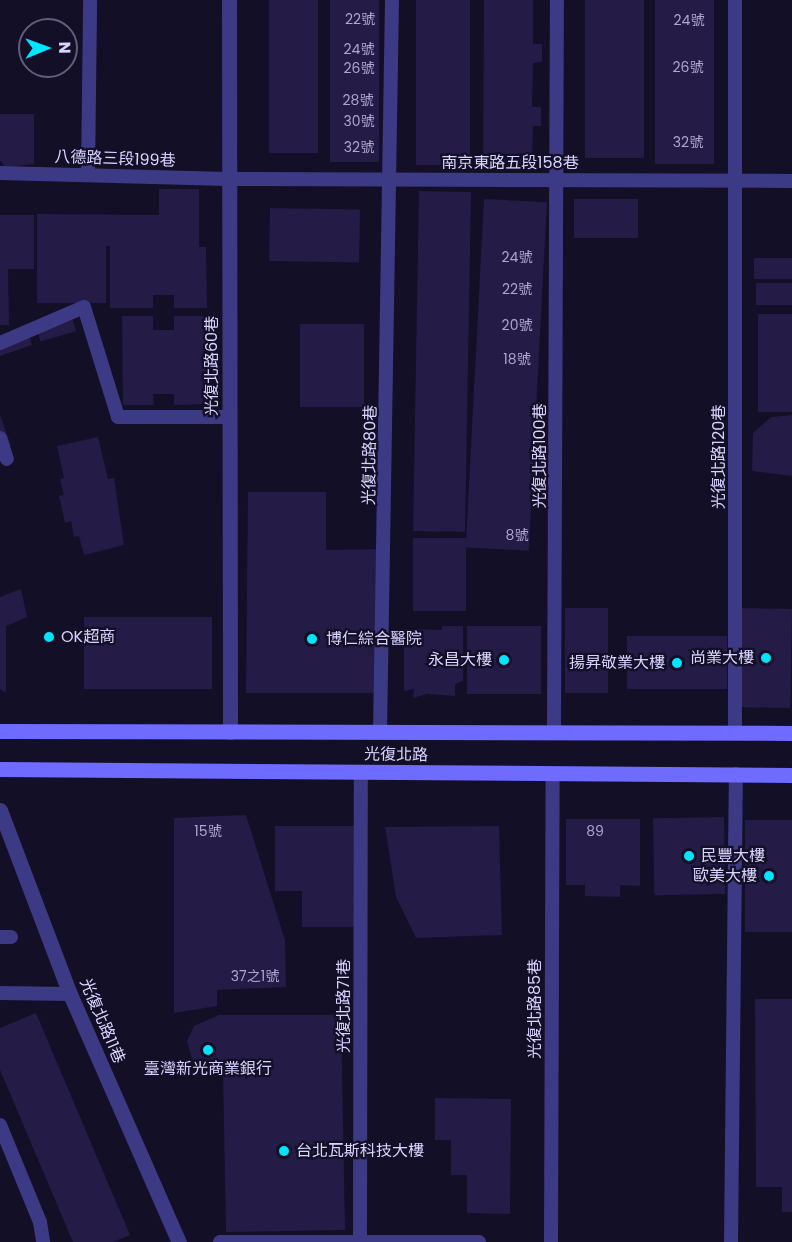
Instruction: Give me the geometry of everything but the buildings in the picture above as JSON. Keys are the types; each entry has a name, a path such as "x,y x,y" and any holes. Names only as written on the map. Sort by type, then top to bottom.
{"main road":[{"name":"光復北路","path":"0,731 792,733"},
{"name":"光復北路","path":"0,770 792,775"}],"street":[{"name":"光復北路60巷","path":"229,0 230,732"},
{"name":"光復北路11巷","path":"0,810 70,994 179,1242"}],"lane":[{"path":"88,174 90,0"},
{"name":"光復北路80巷","path":"380,732 392,180 392,0"},
{"name":"光復北路100巷","path":"555,732 557,0"},
{"name":"光復北路120巷","path":"735,0 735,733"},
{"name":"八德路三段199巷","path":"0,173 228,179"},
{"name":"南京東路五段158巷","path":"228,179 792,181"},
{"path":"0,343 84,307 118,417 230,417"},
{"path":"0,438 7,459"},
{"name":"光復北路71巷","path":"360,1241 361,772"},
{"path":"731,1242 736,774"},
{"name":"光復北路85巷","path":"551,1242 553,775"},
{"path":"0,993 70,994"},
{"path":"0,1125 40,1222 43,1242"},
{"path":"220,1242 479,1242"}],"place":[{"name":"OK超商","path":"49,637"},
{"name":"博仁綜合醫院","path":"312,639"},
{"name":"尚業大樓","path":"766,658"},
{"name":"永昌大樓","path":"504,660"},
{"name":"揚昇敬業大樓","path":"677,663"},
{"name":"民豐大樓","path":"689,856"},
{"name":"歐美大樓","path":"769,876"},
{"name":"臺灣新光商業銀行","path":"208,1050"},
{"name":"台北瓦斯科技大樓","path":"284,1151"}]}
